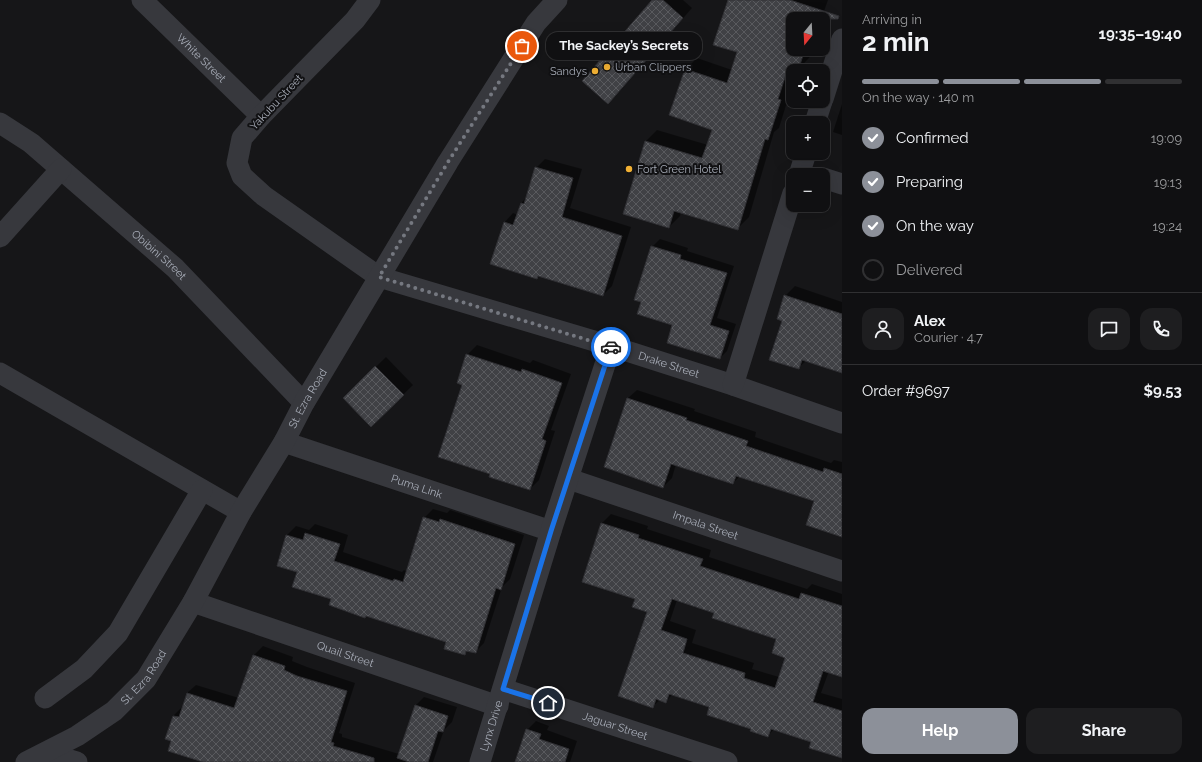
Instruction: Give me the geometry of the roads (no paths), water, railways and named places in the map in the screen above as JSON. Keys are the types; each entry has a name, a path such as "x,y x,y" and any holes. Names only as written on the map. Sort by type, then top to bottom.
{"street":[{"name":"White Street","path":"142,0 261,116"},
{"name":"Yakubu Street","path":"370,0 355,20 261,116 242,138 237,163 242,176 264,196 379,277"},
{"name":"St. Ezra Road","path":"26,762 47,753 77,736 114,711 146,679 193,602 241,512 284,442 304,403 448,162 536,23 557,0"},
{"path":"830,78 842,39"},
{"name":"Obibini Street","path":"0,123 31,143 175,268 304,403"},
{"path":"0,237 61,169"},
{"path":"830,180 842,184"},
{"path":"733,385 787,212"},
{"name":"Drake Street","path":"379,277 611,346 733,385 842,423"},
{"name":"Lynx Drive","path":"480,762 501,698 551,531 611,346"},
{"path":"0,373 241,512"},
{"name":"Puma Link","path":"284,442 551,531"},
{"name":"Impala Street","path":"569,479 842,571"},
{"path":"44,698 84,669 118,633 202,490"},
{"name":"Quail Street","path":"193,602 501,698"},
{"name":"Jaguar Street","path":"501,698 727,762"},
{"path":"47,753 77,762"}],"place":[{"name":"The Sackey’s Secrets","path":"522,46"},
{"name":"Urban Clippers","path":"607,67"},
{"name":"Sandys","path":"595,71"},
{"name":"Fort Green Hotel","path":"629,169"}]}
